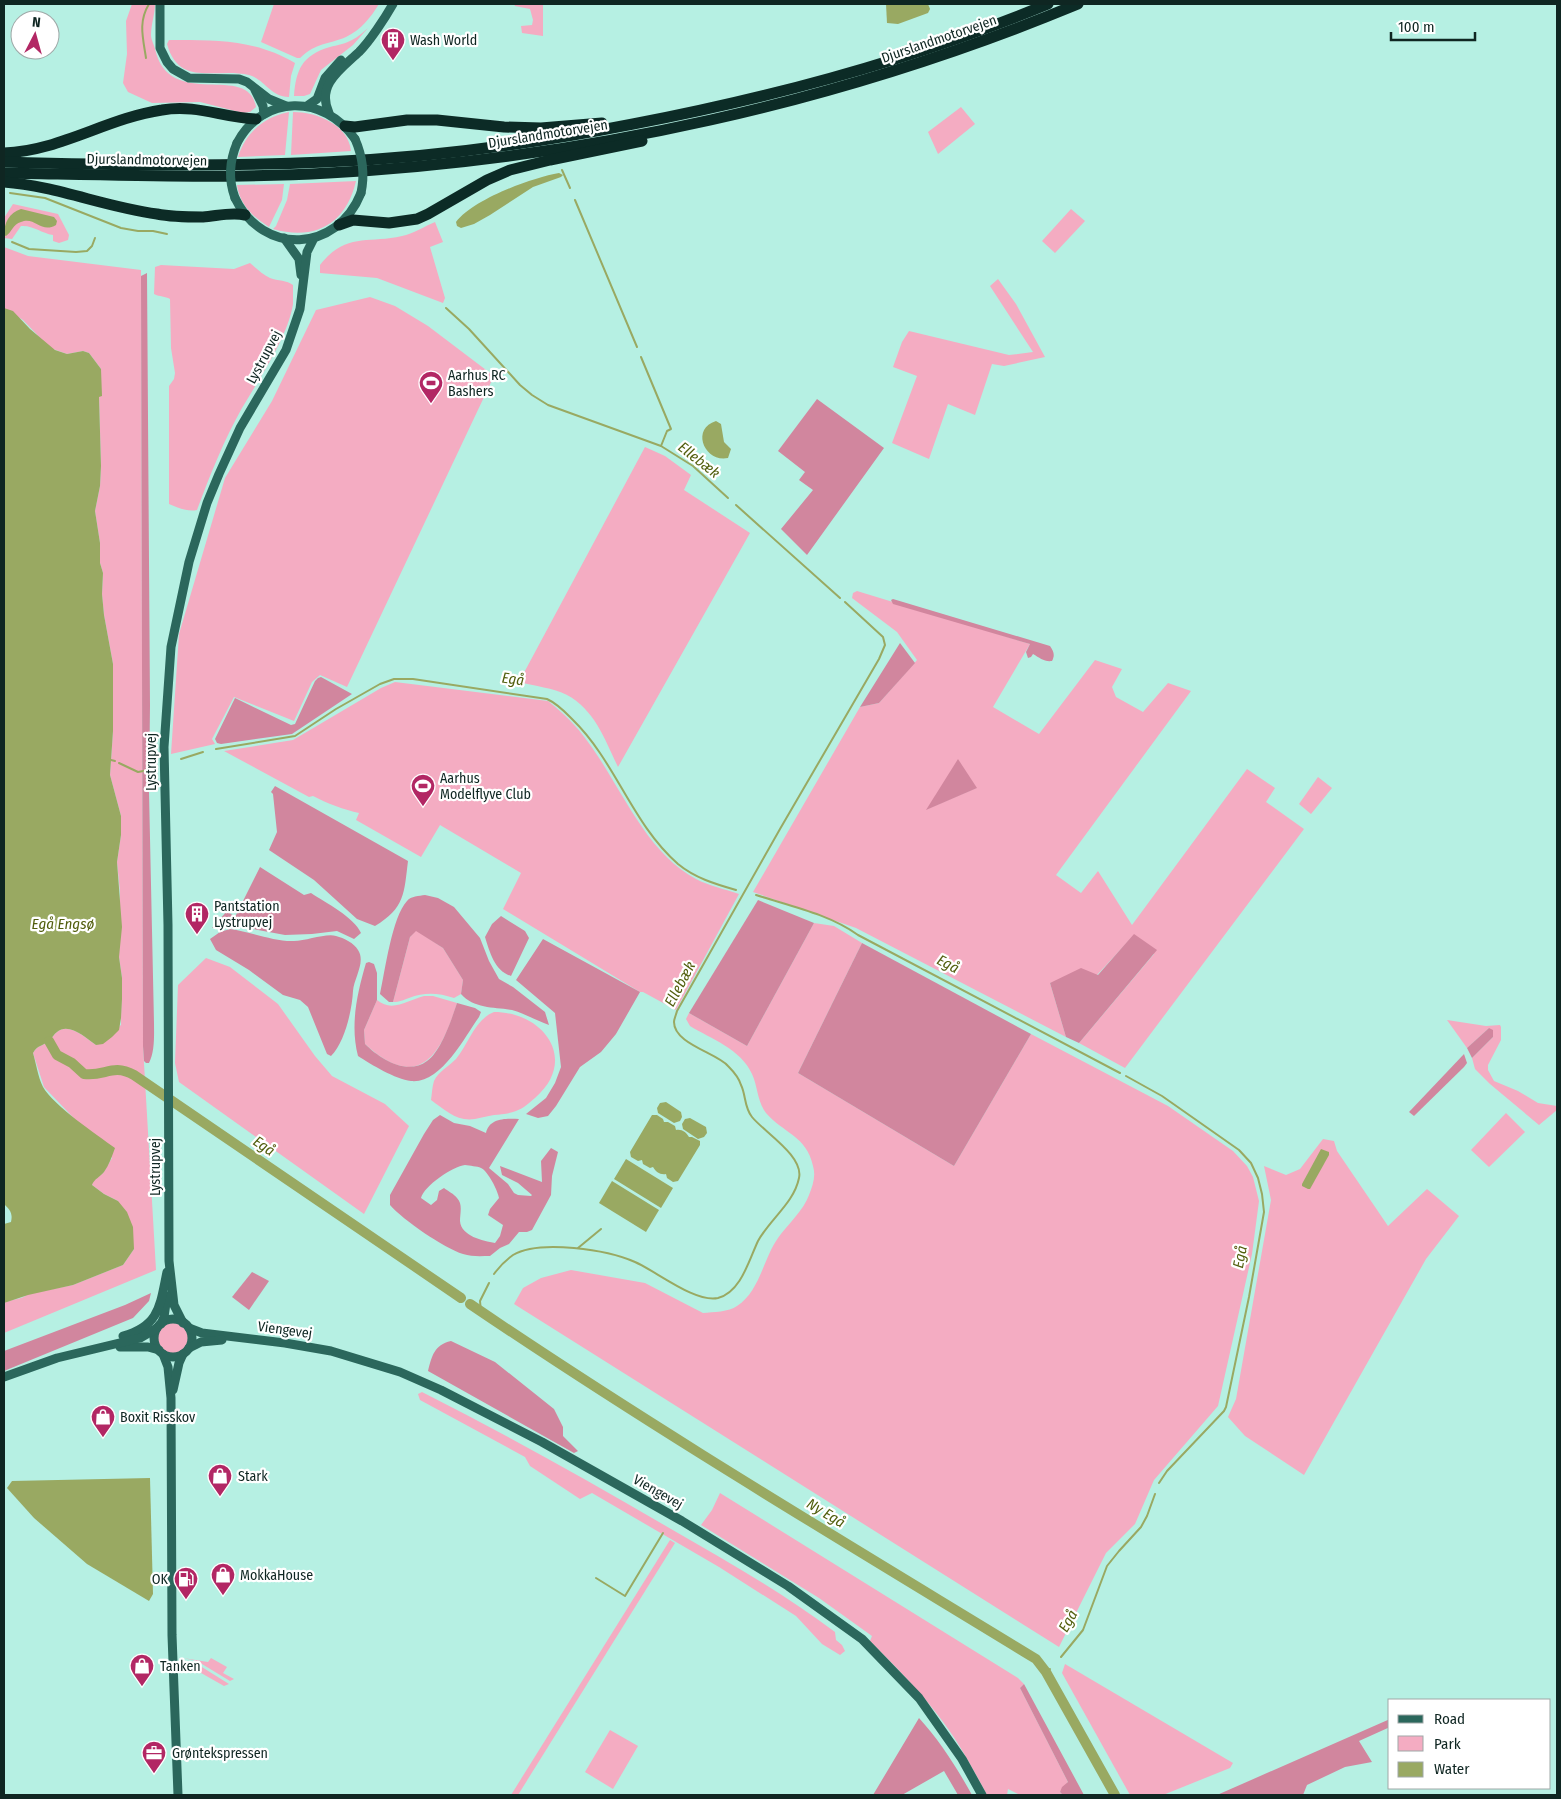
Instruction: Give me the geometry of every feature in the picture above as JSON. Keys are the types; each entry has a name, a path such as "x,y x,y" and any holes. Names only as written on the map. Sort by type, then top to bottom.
{"highway":[{"name":"Djurslandmotorvejen","path":"4,162 172,165 327,162 435,154 582,134 689,113 767,95 879,64 1048,4"},
{"name":"Djurslandmotorvejen","path":"4,173 259,176 328,173 438,164 558,149 770,106 884,74 1025,25 1078,4"},
{"path":"339,225 353,220 389,223 417,219 487,180 510,170 763,112 884,74"},
{"path":"345,126 355,127 407,120 437,120 541,128 580,126 767,95"},
{"path":"4,153 45,147 136,115 173,108 202,109 236,118 260,117"},
{"path":"4,182 59,190 121,207 160,215 200,217 245,215"}],"street":[{"path":"160,4 160,48 173,69 189,78 200,80 234,78 247,82 269,99 286,106 307,106 329,114 345,126 354,139 363,169 361,193 352,211 339,225 314,238 284,238 262,230 245,215 235,198 230,174 231,158 237,143 245,130 260,117 286,106"},
{"path":"329,114 325,100 330,83 342,65 360,51 393,4"},
{"path":"307,106 317,99 330,70 367,40"},
{"path":"254,87 260,98 260,117"},
{"name":"Lystrupvej","path":"284,238 299,259 303,290"},
{"name":"Lystrupvej","path":"159,1326 164,1317 167,1302 168,1265 168,925 164,747 168,676 176,616 188,562 213,489 240,428 286,350 295,326 303,290 307,252 314,238"},
{"path":"4,1377 91,1345 132,1334 144,1328 160,1308 168,1265"},
{"name":"Lystrupvej","path":"168,1265 174,1305 179,1317 186,1325"},
{"path":"57,1358 140,1338 171,1320 186,1325 192,1338 179,1363 171,1398"},
{"name":"Viengevej","path":"186,1325 198,1332 331,1351 423,1381 542,1442 738,1555 788,1586 862,1639 919,1698 962,1759 982,1795"},
{"path":"159,1326 154,1339 168,1371 171,1398 172,1635 178,1795"},
{"name":"Viengevej","path":"186,1351 202,1342 240,1338"},
{"path":"92,1350 132,1346 150,1347 173,1357 186,1351"}],"green space":[{"path":"132,4 155,4 151,37 163,68 176,78 191,83 239,87 250,94 256,107 250,112 243,113 200,102 152,103 128,92 123,83 127,54 126,21"},
{"path":"274,4 379,4 373,14 356,31 339,40 317,46 300,58 297,58 261,42"},
{"path":"514,4 543,4 543,36 522,33 521,26 532,25 533,20 530,9 515,6"},
{"path":"368,28 353,45 321,70 310,94 294,96 299,71 307,59 320,50 349,41"},
{"path":"169,40 234,42 280,55 295,63 291,76 289,97 277,94 260,80 249,75 190,71 180,66 173,58 167,44"},
{"path":"961,107 975,124 938,154 928,132"},
{"path":"289,112 285,155 238,157 246,140 257,127 280,114"},
{"path":"293,112 311,114 330,121 344,134 349,142 351,151 291,155"},
{"path":"356,181 345,208 326,226 302,233 273,229 287,200 290,184"},
{"path":"284,184 282,200 269,227 248,210 241,199 237,185"},
{"path":"13,204 58,214 69,235 68,240 59,243 53,241 53,235 25,226 21,226 12,239 4,238 4,218"},
{"path":"1071,209 1085,221 1055,253 1042,241"},
{"path":"435,222 443,242 430,247 445,298 443,303 377,278 320,273 320,265 330,255 348,243 406,235"},
{"path":"4,247 28,256 141,270 143,1046 156,1270 4,1333 4,1303 28,1294 73,1285 123,1265 134,1249 118,1201 92,1185 93,1181 103,1173 112,1158 44,1087 33,1053 36,1048 49,1041 62,1029 77,1032 96,1045 121,1025 120,892 117,862 121,835 121,816 110,775 113,731 113,664 104,615 103,573 100,563 100,543 95,511 100,486 101,466 99,396 101,369 89,353 83,351 67,354 50,348 23,320 4,308"},
{"path":"250,263 270,278 293,285 293,304 290,317 272,358 229,433 197,510 183,509 169,504 169,386 174,379 175,373 171,348 170,299 154,294 155,267 161,265 234,269"},
{"path":"998,279 1016,304 1045,357 1004,366 992,364 975,415 948,404 929,459 892,443 917,376 893,367 902,342 909,331 1009,355 1033,352 990,286"},
{"path":"370,297 395,306 428,326 494,376 347,687 320,675 312,682 294,721 234,697 212,739 215,744 171,754 179,634 225,478 272,401 316,310"},
{"path":"645,447 665,456 691,475 684,490 750,533 618,767 598,726 577,701 567,695 544,687 519,682"},
{"path":"857,591 1030,644 993,707 1039,734 1095,660 1122,669 1112,687 1116,697 1143,712 1168,683 1191,691 1056,875 1081,893 1098,871 1132,925 1247,769 1275,788 1266,802 1304,829 1125,1068 1079,1043 1154,954 1134,935 1097,975 1050,983 1066,1037 856,928 753,892 860,707 879,703 917,660 897,632 852,598 853,593","holes":["969,777 976,788 927,809"]},
{"path":"395,682 548,701 570,720 584,736 635,817 662,852 678,867 696,879 739,894 676,1010 640,992 503,909 521,873 440,825 421,857 356,820 359,813 313,796 309,797 224,751 293,740 381,688"},
{"path":"1318,777 1332,788 1311,814 1299,804"},
{"path":"814,923 834,926 862,943 798,1073 954,1166 1031,1034 1168,1106 1233,1151 1247,1166 1253,1177 1259,1201 1252,1254 1218,1406 1154,1480 1135,1524 1106,1553 1059,1647 514,1304 523,1288 541,1278 571,1270 645,1283 703,1313 734,1308 745,1300 756,1283 778,1238 807,1201 814,1180 813,1166 806,1148 800,1141 766,1113 761,1104 752,1074 741,1058 733,1051 690,1026 686,1019 689,1013 747,1046"},
{"path":"416,930 443,948 463,980 461,994 454,998 437,994 426,994 393,1002 410,937"},
{"path":"206,958 230,967 278,1004 315,1056 332,1076 385,1104 409,1126 364,1214 179,1082 175,1063 178,985"},
{"path":"424,996 433,996 457,1003 443,1039 435,1052 425,1062 413,1067 399,1066 365,1044 364,1030 377,1000 383,1004 394,1006"},
{"path":"494,1012 512,1014 528,1020 541,1029 550,1041 555,1054 554,1069 548,1083 535,1098 519,1110 475,1119 462,1119 446,1111 431,1100 434,1081 456,1059 482,1020"},
{"path":"1447,1020 1486,1026 1500,1025 1501,1040 1488,1065 1488,1070 1494,1081 1518,1091 1538,1103 1557,1106 1557,1110 1539,1125 1475,1069 1472,1058 1493,1037 1489,1028 1467,1048"},
{"path":"1506,1113 1525,1132 1489,1167 1471,1150"},
{"path":"1323,1139 1334,1141 1337,1151 1388,1226 1427,1189 1459,1216 1426,1259 1304,1475 1245,1436 1228,1417 1236,1399 1271,1200 1264,1166 1286,1175 1300,1169"},
{"path":"173,1322 184,1327 189,1338 184,1349 173,1354 162,1349 157,1338 162,1327"},
{"path":"422,1392 579,1476 754,1578 835,1632 836,1640 845,1651 840,1655 822,1644 796,1616 719,1567 592,1493 580,1499 530,1466 525,1457 420,1400 418,1394"},
{"path":"720,1493 1018,1678 1024,1684 1020,1688 1068,1782 1060,1792 1063,1795 1020,1795 1008,1789 1007,1795 987,1795 951,1733 929,1704 870,1641 872,1636 819,1598 701,1525 712,1510"},
{"path":"670,1540 675,1543 518,1795 511,1795"},
{"path":"183,1658 208,1662 211,1658 227,1667 223,1673 234,1679 230,1681 197,1661"},
{"path":"183,1661 197,1664 229,1684 224,1686 194,1669 183,1667"},
{"path":"1065,1664 1233,1763 1230,1768 1163,1795 1130,1795 1062,1673"},
{"path":"610,1730 638,1746 613,1789 585,1772"}],"shaded area":[{"path":"147,273 149,792 154,1033 149,1063 144,1061 143,1046 141,276"},
{"path":"817,399 884,448 807,555 781,529 813,490 799,480 805,472 778,451"},
{"path":"893,599 1050,646 1054,654 1053,659 1052,661 1047,661 1033,654 1028,658 1026,652 1030,644 893,604 891,600"},
{"path":"900,643 915,663 879,703 860,707"},
{"path":"321,677 352,694 292,734 217,743 215,739 235,698 291,725 295,724 315,681"},
{"path":"958,759 977,788 926,810"},
{"path":"275,786 408,861 404,891 398,906 392,913 375,926 357,919 314,880 269,850 277,832 273,794 271,792"},
{"path":"260,867 304,895 311,893 332,906 352,921 361,933 354,939 337,931 285,935 242,927 212,928 227,911 235,917"},
{"path":"425,895 438,898 454,907 480,938 489,961 499,979 513,987 545,1012 549,1025 517,1011 478,1005 466,999 461,994 463,980 443,948 416,931 410,937 393,1002 389,1002 380,994 397,919 407,901 415,896"},
{"path":"758,900 814,923 747,1046 689,1013"},
{"path":"501,916 525,931 529,938 511,976 505,974 497,966 485,937 492,924"},
{"path":"230,929 287,941 299,941 332,935 345,939 356,947 361,960 349,1016 340,1043 331,1056 327,1054 308,1007 300,1000 283,995 249,970 216,950 210,939 220,932"},
{"path":"1134,934 1157,950 1079,1043 1066,1037 1050,983 1081,968 1098,975"},
{"path":"543,939 640,992 616,1034 601,1052 580,1067 548,1116 538,1118 526,1114 546,1098 555,1083 561,1067 555,1013 516,980"},
{"path":"862,943 1031,1034 954,1166 798,1073"},
{"path":"366,963 374,964 377,973 377,1000 364,1030 365,1044 378,1055 394,1064 411,1067 419,1065 432,1057 445,1034 457,1003 475,1008 481,1012 451,1058 432,1075 422,1080 405,1080 384,1071 358,1056 355,1033 356,1010"},
{"path":"1489,1028 1493,1030 1493,1037 1472,1058 1467,1048"},
{"path":"1464,1054 1467,1063 1464,1067 1414,1116 1409,1112"},
{"path":"440,1115 454,1123 470,1126 486,1133 494,1122 504,1119 519,1119 489,1168 518,1195 532,1195 518,1183 502,1175 500,1166 542,1182 541,1161 551,1148 558,1152 552,1176 551,1195 532,1230 519,1232 509,1244 490,1256 470,1256 455,1251 435,1240 414,1226 390,1205 390,1195 433,1120","holes":["465,1165 484,1170 492,1181 498,1195 499,1198 490,1209 488,1215 503,1225 500,1236 495,1243 473,1237 464,1230 460,1221 461,1206 459,1200 444,1188 439,1191 437,1200 431,1205 421,1198 427,1188 440,1177 453,1169"]},
{"path":"252,1272 269,1281 249,1310 232,1297"},
{"path":"151,1293 149,1301 133,1318 4,1371 4,1351 125,1305"},
{"path":"451,1341 495,1362 554,1409 563,1427 563,1436 578,1451 574,1453 428,1371 437,1348"},
{"path":"1024,1684 1084,1795 1063,1795 1060,1792 1062,1787 1068,1782 1020,1688"},
{"path":"919,1718 948,1755 972,1795 958,1795 944,1771 902,1795 873,1795"},
{"path":"1388,1720 1388,1728 1359,1741 1372,1762 1345,1767 1307,1785 1303,1795 1217,1795"}],"water":[{"path":"886,4 928,4 930,9 928,13 898,24 887,23"},
{"path":"559,173 563,175 533,187 474,224 461,228 457,226 456,222 464,213 489,198 519,185"},
{"path":"21,209 54,217 57,221 56,225 46,227 26,221 18,223 6,236 4,235 8,219 13,213"},
{"name":"Egå Engsø","path":"4,308 13,311 30,329 55,350 67,354 83,351 89,353 101,369 102,396 99,397 101,466 100,486 95,511 100,543 100,563 103,573 104,615 113,664 113,731 110,775 121,816 121,835 117,862 122,927 119,957 122,978 121,1018 119,1030 103,1044 96,1045 77,1032 62,1029 49,1041 36,1048 33,1053 41,1083 48,1095 115,1148 106,1169 92,1185 118,1201 127,1212 133,1227 134,1249 123,1265 73,1285 28,1295 4,1303 4,1224 11,1222 12,1216 4,1204"},
{"path":"716,421 721,424 724,442 731,449 728,458 720,458 707,451 702,438 708,425"},
{"path":"666,1102 681,1112 682,1117 680,1121 674,1123 658,1113 657,1108 660,1103"},
{"path":"652,1115 657,1115 664,1122 675,1126 676,1130 682,1130 689,1137 700,1141 700,1145 678,1181 673,1182 667,1178 666,1174 658,1173 653,1167 650,1168 643,1164 642,1160 638,1161 631,1157 630,1152"},
{"path":"690,1118 706,1127 707,1133 704,1137 698,1139 683,1129 682,1124 685,1119"},
{"path":"1321,1149 1329,1152 1329,1155 1310,1189 1308,1189 1302,1186 1302,1184"},
{"path":"626,1159 673,1188 661,1208 614,1179"},
{"path":"612,1181 659,1210 646,1232 599,1203"},
{"path":"150,1478 153,1594 149,1601 87,1564 34,1518 7,1488 12,1481"}],"waterway":[{"path":"146,58 142,24 149,4"},
{"path":"562,170 570,188"},
{"path":"10,193 45,198 121,228 167,234"},
{"name":"Ellebæk","path":"575,200 637,347"},
{"path":"12,242 29,249 76,252 87,251 92,246 95,238"},
{"path":"446,308 469,329 520,385 532,395 548,405 661,446"},
{"name":"Ellebæk","path":"641,357 671,429 667,431 661,446 693,466 728,498"},
{"name":"Ellebæk","path":"736,505 840,598"},
{"name":"Ellebæk","path":"494,1274 510,1257 525,1250 556,1247 574,1248 592,1250 635,1262 698,1296 718,1298 726,1295 733,1289 743,1274 763,1233 792,1195 799,1178 799,1170 795,1161 782,1145 752,1117 740,1082 732,1070 723,1061 688,1042 676,1030 674,1021 677,1011 879,659 885,645 883,637 845,602"},
{"name":"Egå","path":"216,749 295,736 336,709 380,684 394,679 413,679 547,699 564,711 588,737 613,773 648,831 662,848 678,864 698,877 736,890"},
{"path":"181,759 203,752"},
{"name":"Egå","path":"111,760 115,761"},
{"name":"Egå","path":"119,763 138,772 149,770"},
{"name":"Egå","path":"756,895 835,921 858,935 1120,1073"},
{"name":"Egå","path":"49,1041 57,1055 72,1063 84,1074 98,1074 120,1070 134,1075 461,1298"},
{"name":"Egå","path":"1126,1076 1162,1096 1239,1150 1251,1163 1258,1178 1264,1212 1249,1297 1226,1407 1167,1471 1159,1483"},
{"path":"578,1248 601,1229"},
{"path":"481,1312 480,1301 489,1283"},
{"name":"Ny Egå","path":"470,1304 680,1441 1036,1659 1046,1672 1115,1795"},
{"name":"Egå","path":"1061,1657 1083,1630 1107,1566 1141,1527 1155,1494"},
{"path":"596,1578 625,1596 663,1533"},
{"name":"Ny Egå","path":"1046,1672 1050,1669"}],"place":[{"name":"Wash World","path":"393,61"},
{"name":"Aarhus RC Bashers","path":"431,404"},
{"name":"Aarhus Modelflyve Club","path":"423,807"},
{"name":"Pantstation Lystrupvej","path":"197,935"},
{"name":"Boxit Risskov","path":"103,1438"},
{"name":"Stark","path":"220,1497"},
{"name":"MokkaHouse","path":"223,1596"},
{"name":"OK","path":"186,1600"},
{"name":"Tanken","path":"142,1687"},
{"name":"Grøntekspressen","path":"154,1774"}]}
